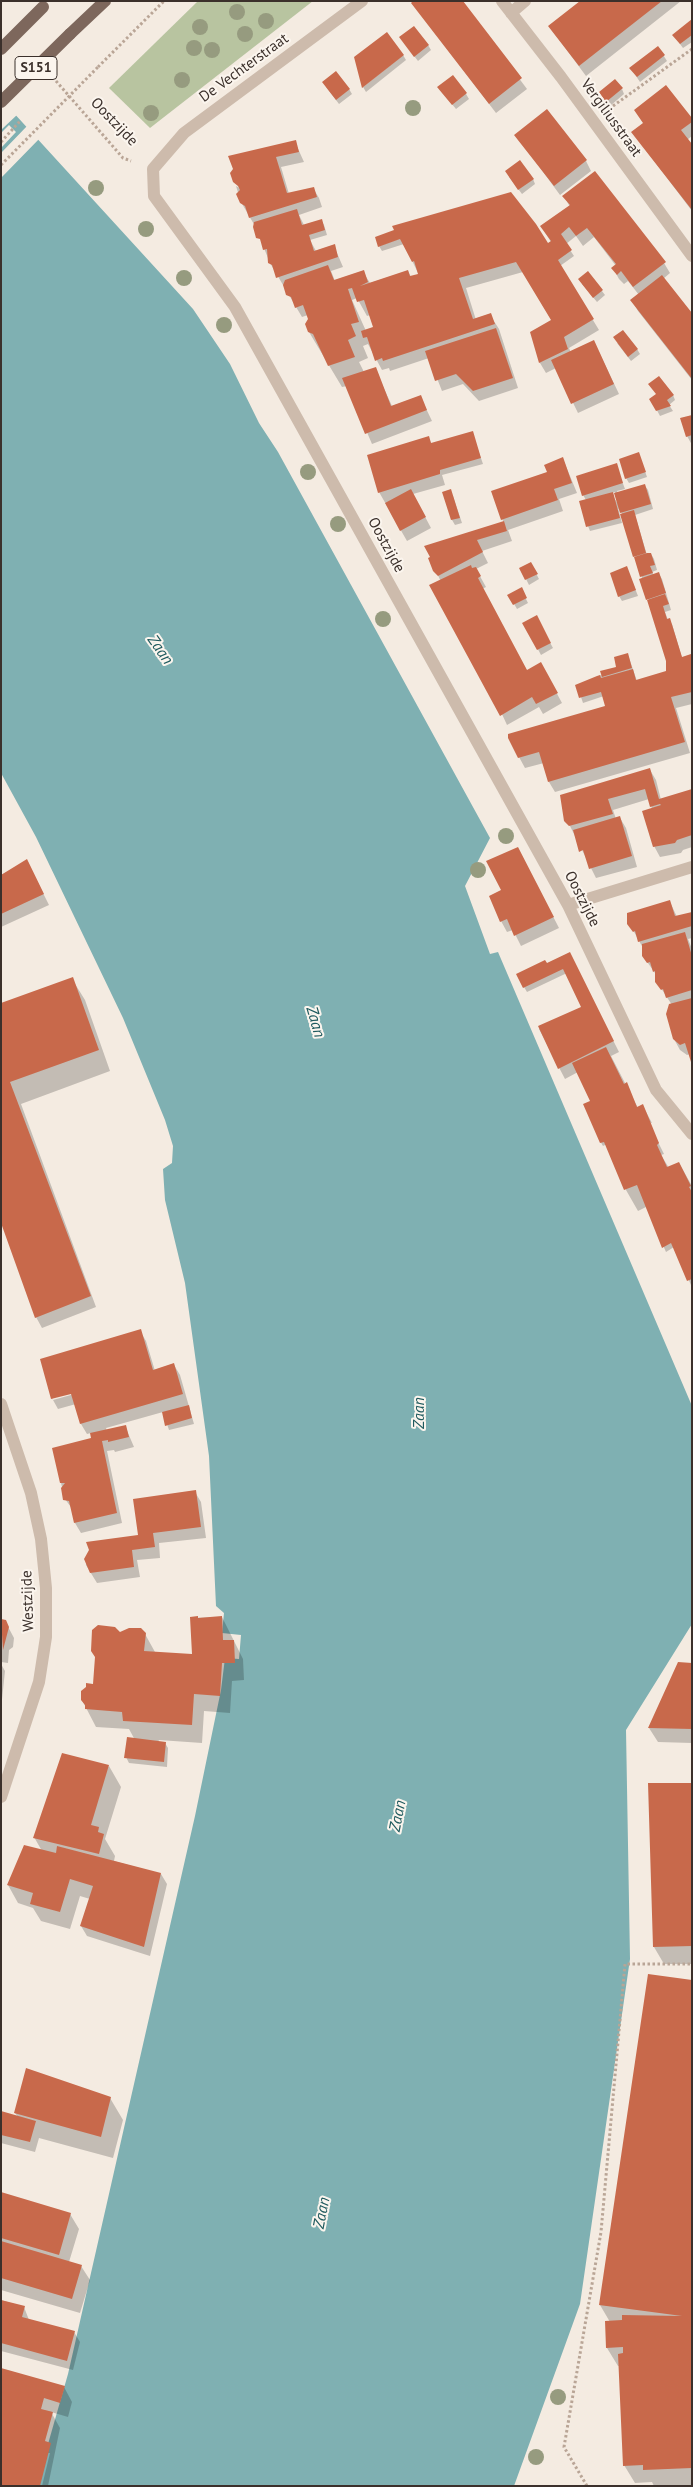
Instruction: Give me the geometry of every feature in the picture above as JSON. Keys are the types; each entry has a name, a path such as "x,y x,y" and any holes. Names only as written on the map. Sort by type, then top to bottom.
{"main road":[{"name":"S151","path":"1,102 105,1"},
{"name":"S151","path":"1,49 46,4"}],"street":[{"name":"De Vechterstraat","path":"153,169 184,133 362,1"},
{"name":"Vergiliusstraat","path":"502,1 692,256"},
{"path":"511,13 525,1"},
{"name":"Oostzijde","path":"153,169 154,196 235,307 568,905 656,1090 692,1134"},
{"path":"568,905 692,866"},
{"name":"Westzijde","path":"1,1404 31,1493 41,1538 46,1588 46,1637 39,1682 1,1797"}],"path":[{"path":"1,165 164,1"},
{"path":"592,121 692,49"},
{"name":"Oostzijde","path":"51,76 123,158 153,169"},
{"path":"1,142 12,129"},
{"path":"587,2486 564,2446 601,2232 625,1964 692,1964"}],"green space":[{"path":"198,1 313,1 150,128 109,88"}],"water":[{"name":"Zaan","path":"1,99 193,309 230,364 259,423 278,452 490,838 465,886 490,954 498,952 692,1406 692,1624 626,1730 630,1959 580,2304 514,2486 36,2486 68,2374 195,1816 221,1690 225,1658 239,1659 241,1635 222,1633 224,1613 216,1606 209,1456 185,1283 165,1200 163,1169 172,1163 173,1146 165,1120 123,1018 36,837 1,773"}],"pier":[{"path":"1,97 18,114 1,130"},
{"path":"9,125 16,132 1,148 1,133"},
{"path":"28,125 40,138 1,178 1,153"}],"building":[{"path":"413,1 463,1 522,78 489,104 411,3"},
{"path":"580,1 662,1 579,66 548,26"},
{"path":"692,19 692,35 680,44 672,35"},
{"path":"414,26 429,45 414,57 399,37"},
{"path":"387,32 404,55 362,88 354,57"},
{"path":"658,46 665,55 637,77 629,68"},
{"path":"336,71 350,89 336,100 322,82"},
{"path":"453,75 467,93 452,105 437,87"},
{"path":"615,79 623,88 606,102 599,92"},
{"path":"666,85 692,118 692,122 681,130 692,144 692,210 631,132 643,123 634,110"},
{"path":"547,109 587,160 554,186 514,135"},
{"path":"296,140 299,152 276,157 287,193 314,187 317,197 249,218 245,206 240,203 236,194 240,190 233,182 230,173 233,169 228,156"},
{"path":"520,160 534,179 518,190 505,171"},
{"path":"595,171 666,262 633,287 621,271 617,275 611,268 616,264 587,228 576,236 569,227 561,234 572,250 558,260 594,319 564,337 568,349 539,363 530,332 551,320 516,262 459,278 473,319 491,313 495,324 383,361 382,358 375,361 367,337 363,338 361,331 373,327 364,300 357,302 352,288 348,289 359,322 351,324 356,336 348,340 355,357 328,366 313,334 308,332 305,324 308,319 303,305 295,308 291,297 286,295 283,285 285,280 328,265 334,280 364,270 368,282 360,286 408,270 410,276 418,274 414,261 412,262 400,239 378,247 375,237 394,230 392,226 511,192 548,243 551,241 540,226 570,205 562,196"},
{"path":"297,209 302,225 322,219 325,230 309,235 314,251 335,244 338,257 276,278 272,265 268,263 267,249 263,250 260,239 256,238 253,227 254,222"},
{"path":"588,271 603,290 593,298 578,279"},
{"path":"662,275 692,313 692,379 630,300"},
{"path":"496,328 513,378 473,391 456,374 435,381 425,351"},
{"path":"623,330 638,349 628,357 613,337"},
{"path":"594,340 614,384 571,404 551,360"},
{"path":"376,367 391,406 421,395 427,410 365,434 342,378"},
{"path":"659,376 674,395 667,400 671,406 656,411 649,399 656,394 648,384"},
{"path":"692,415 692,435 686,437 680,418"},
{"path":"473,431 481,458 440,470 440,474 378,493 367,455 429,436 431,443"},
{"path":"639,452 646,472 625,479 619,459"},
{"path":"563,457 572,483 554,489 558,500 501,520 491,491 547,472 544,465"},
{"path":"617,463 623,483 582,496 576,476"},
{"path":"645,484 651,504 620,513 614,493"},
{"path":"411,489 426,517 400,531 385,503"},
{"path":"451,489 460,518 451,520 442,492"},
{"path":"613,492 620,518 586,527 579,501"},
{"path":"634,510 646,553 633,557 620,514"},
{"path":"504,521 507,531 477,540 483,552 438,576 433,571 428,558 430,557 424,546"},
{"path":"651,553 655,565 650,566 653,573 640,577 634,557"},
{"path":"531,562 538,574 525,580 519,568"},
{"path":"471,565 472,568 476,567 481,576 478,578 527,670 541,662 558,693 536,704 532,697 500,716 429,585"},
{"path":"627,566 636,590 618,597 610,573"},
{"path":"659,572 666,593 646,600 639,579"},
{"path":"522,587 527,598 513,605 507,595"},
{"path":"665,594 669,604 663,606 667,619 670,618 682,657 691,654 692,659 692,692 671,697 685,742 548,782 539,752 518,758 508,738 508,734 605,706 601,692 579,698 575,685 597,676 600,675 601,678 633,669 636,680 666,671 666,661 647,600"},
{"path":"537,615 551,643 537,650 522,623"},
{"path":"628,653 632,668 602,677 600,671 616,667 614,657"},
{"path":"650,768 659,799 692,789 692,835 677,840 675,843 653,847 642,811 661,805 650,807 645,789 608,799 613,814 569,826 564,821 560,795"},
{"path":"620,816 632,856 589,869 583,850 579,852 573,830"},
{"path":"518,847 554,917 514,936 507,919 500,922 489,896 501,890 486,861"},
{"path":"27,859 44,894 1,914 1,875"},
{"path":"670,900 675,916 692,912 692,926 638,942 635,931 633,932 627,924 627,913"},
{"path":"685,932 692,956 692,990 666,998 663,989 661,990 655,982 655,971 653,972 650,962 647,963 642,956 642,944"},
{"path":"570,952 614,1041 558,1069 538,1026 581,1007 563,969 523,988 516,974 545,960 547,963"},
{"path":"73,977 99,1050 10,1082 91,1296 35,1318 1,1223 1,1003"},
{"path":"692,998 691,1062 685,1043 680,1045 673,1039 666,1014 669,1004"},
{"path":"606,1047 624,1084 627,1082 637,1107 643,1104 659,1143 657,1145 667,1167 679,1162 691,1186 689,1187 692,1192 692,1279 687,1281 671,1243 662,1248 637,1185 624,1190 604,1142 600,1143 583,1104 590,1101 572,1063"},
{"path":"141,1329 153,1370 174,1363 183,1394 80,1424 71,1394 51,1399 40,1359"},
{"path":"189,1405 192,1418 165,1426 162,1412"},
{"path":"126,1425 129,1437 108,1442 108,1440 102,1441 117,1513 74,1523 69,1501 63,1500 61,1488 65,1483 60,1483 52,1448 91,1438 90,1433"},
{"path":"196,1490 201,1527 153,1533 155,1547 132,1550 134,1567 90,1573 84,1559 89,1550 86,1542 138,1535 133,1499"},
{"path":"198,1616 198,1618 222,1616 223,1640 234,1640 235,1663 222,1663 220,1696 194,1694 192,1725 123,1721 122,1712 85,1709 85,1705 81,1700 81,1691 86,1687 86,1683 93,1684 95,1657 91,1651 92,1630 98,1625 115,1627 120,1632 129,1628 141,1628 146,1633 144,1651 192,1654 190,1617"},
{"path":"1,1619 6,1620 9,1627 3,1650"},
{"path":"678,1662 692,1663 692,1729 648,1728"},
{"path":"127,1737 166,1742 164,1762 124,1758"},
{"path":"62,1753 109,1765 91,1825 99,1827 98,1832 104,1834 99,1854 33,1838"},
{"path":"648,1783 692,1783 692,1946 653,1947"},
{"path":"24,1845 56,1853 57,1846 161,1873 144,1947 80,1926 93,1886 70,1879 60,1912 30,1904 33,1893 7,1885"},
{"path":"648,1974 692,1980 692,2468 643,2470 643,2465 623,2466 618,2354 623,2353 623,2347 606,2348 605,2321 622,2320 622,2315 682,2316 599,2305"},
{"path":"26,2068 111,2097 101,2137 14,2113"},
{"path":"1,2111 36,2121 30,2142 1,2135"},
{"path":"1,2192 71,2213 59,2255 1,2238"},
{"path":"1,2241 82,2265 72,2299 1,2278"},
{"path":"1,2300 25,2306 22,2317 75,2331 67,2361 1,2343"},
{"path":"1,2368 65,2386 60,2403 44,2398 41,2409 53,2412 45,2441 51,2443 40,2486 1,2486"}]}
